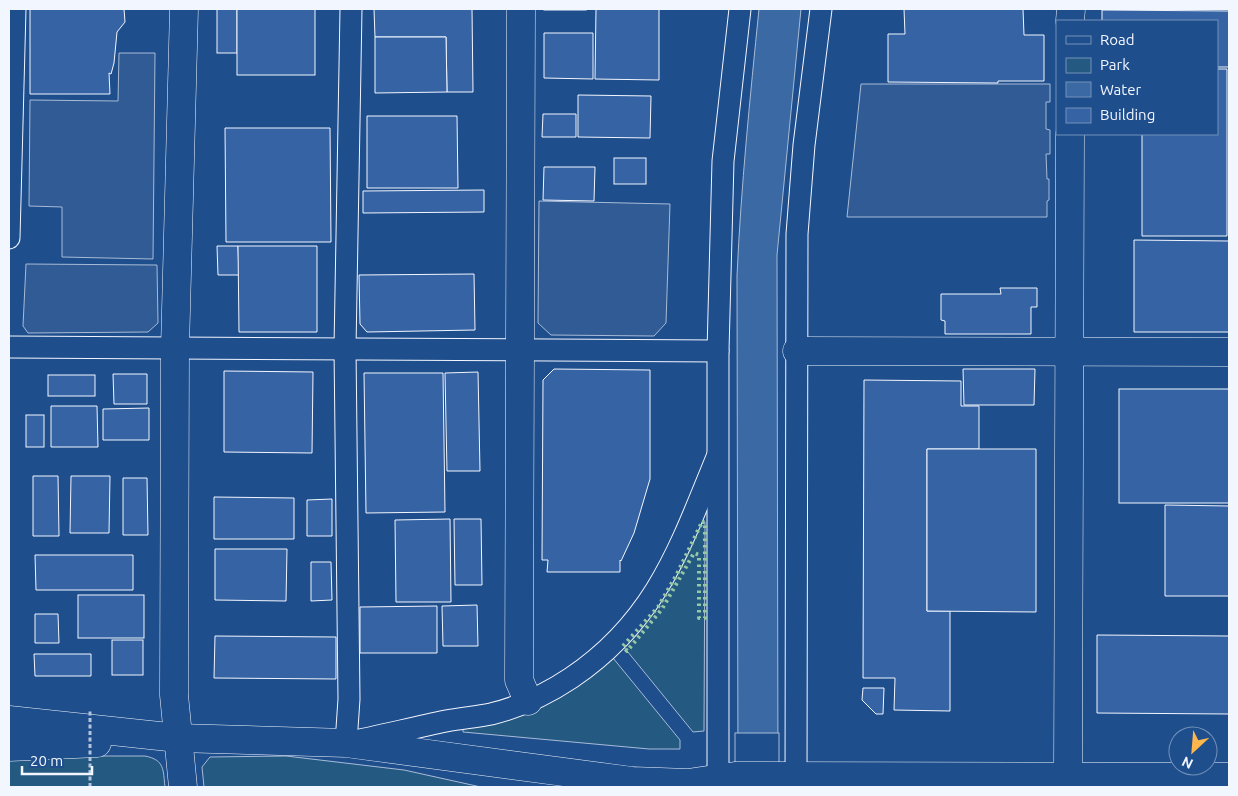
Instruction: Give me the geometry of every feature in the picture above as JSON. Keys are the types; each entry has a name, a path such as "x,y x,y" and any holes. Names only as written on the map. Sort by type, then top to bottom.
{"street":[{"path":"9,238 15,9"},
{"path":"183,787 174,695 175,348 184,9"},
{"path":"346,743 349,689 345,348 351,9"},
{"path":"521,9 519,680 528,701"},
{"path":"723,781 717,457 718,351 723,161 740,9"},
{"path":"790,780 797,234 804,145 821,9"},
{"path":"1068,778 1070,135"},
{"path":"9,347 718,351"},
{"path":"797,350 1229,352"},
{"path":"346,743 492,714 550,691 586,668 613,646 636,621 656,593 680,549 717,457"},
{"path":"9,720 178,738 346,743 632,781 688,783 790,780 1229,777"},
{"path":"9,748 178,738"}],"path":[{"path":"90,708 90,787"}],"green space":[{"path":"702,522 705,522 704,731 693,732 623,646 658,607 677,574"},
{"path":"613,658 680,740 680,749 649,749 463,732 463,729 486,725 580,684"},
{"path":"9,756 145,756 160,763 165,787 9,787"},
{"path":"286,756 404,770 481,787 204,787 202,767 210,757"}],"shaded area":[{"path":"119,53 155,53 153,259 62,257 62,207 29,206 30,100 118,101"},
{"path":"861,84 1050,84 1050,102 1046,102 1046,129 1050,130 1050,154 1046,154 1047,179 1049,179 1047,217 847,217"},
{"path":"539,201 670,204 666,323 654,336 551,335 538,323"},
{"path":"26,264 157,265 158,323 148,332 28,333 23,326"}],"water":[{"path":"759,9 801,9 777,255 778,787 738,787 737,276 743,175"}],"pier":[{"path":"735,733 779,733 779,787 735,787"}],"building":[{"path":"30,9 124,9 125,22 117,32 114,63 111,74 109,73 110,94 30,94"},
{"path":"217,9 237,9 237,53 217,53"},
{"path":"237,9 315,9 315,75 237,75"},
{"path":"374,9 472,9 473,92 447,92 446,37 375,37"},
{"path":"586,9 586,10 544,10"},
{"path":"596,9 659,9 659,80 595,79"},
{"path":"904,9 1023,9 1024,35 1044,35 1044,81 998,81 998,83 888,82 888,34 905,34"},
{"path":"1102,10 1229,11 1229,67 1218,67 1218,20 1102,20"},
{"path":"544,33 593,33 593,79 544,78"},
{"path":"375,37 446,37 447,92 375,93"},
{"path":"1218,69 1227,69 1227,236 1142,236 1142,135 1218,135"},
{"path":"578,95 651,96 650,138 578,137"},
{"path":"543,114 576,114 576,137 542,137"},
{"path":"367,116 457,116 458,188 367,188"},
{"path":"225,128 330,128 331,242 226,242"},
{"path":"614,158 646,158 646,184 614,184"},
{"path":"544,167 595,167 594,201 543,200"},
{"path":"484,190 484,212 363,213 363,191"},
{"path":"1134,240 1229,241 1229,332 1134,332"},
{"path":"217,246 238,246 239,275 218,275"},
{"path":"238,246 317,246 317,332 239,332"},
{"path":"474,274 475,330 367,332 360,324 359,275"},
{"path":"1000,288 1037,288 1037,307 1031,307 1031,334 945,334 945,321 941,320 941,294 1001,294"},
{"path":"554,369 650,370 650,479 634,533 620,560 620,572 547,572 548,560 542,560 543,380"},
{"path":"963,369 1035,369 1034,405 964,405"},
{"path":"224,371 313,372 312,453 224,452"},
{"path":"478,372 480,471 447,471 445,373"},
{"path":"364,373 443,373 445,512 366,513"},
{"path":"113,374 147,374 147,404 114,404"},
{"path":"48,375 95,375 95,396 48,396"},
{"path":"864,380 961,381 961,406 979,406 979,449 927,449 927,611 950,611 950,711 894,710 895,678 863,678"},
{"path":"1119,389 1229,389 1229,503 1119,503"},
{"path":"51,406 97,406 98,447 51,447"},
{"path":"149,408 149,440 103,440 103,409"},
{"path":"26,415 44,415 44,447 26,447"},
{"path":"927,449 1036,449 1036,612 927,611"},
{"path":"33,476 58,476 59,536 33,536"},
{"path":"71,476 110,476 109,533 70,533"},
{"path":"123,478 147,478 148,535 123,535"},
{"path":"214,497 294,498 294,539 214,539"},
{"path":"332,499 332,536 307,536 307,500"},
{"path":"1165,505 1229,506 1229,596 1165,596"},
{"path":"450,519 451,602 396,602 395,520"},
{"path":"454,519 481,519 482,585 455,585"},
{"path":"215,549 287,549 286,601 215,600"},
{"path":"35,555 133,555 133,590 36,590"},
{"path":"311,562 331,562 332,600 311,601"},
{"path":"78,595 144,595 144,638 78,638"},
{"path":"477,605 478,646 443,646 442,606"},
{"path":"437,606 437,653 360,653 360,607"},
{"path":"35,614 58,614 59,643 35,643"},
{"path":"1097,635 1229,636 1229,714 1097,713"},
{"path":"215,636 336,637 336,679 214,678"},
{"path":"112,640 143,640 143,675 112,675"},
{"path":"34,654 91,654 91,676 35,676"},
{"path":"863,688 884,688 883,714 876,714 862,700"}],"hedge":[{"path":"702,522 705,522 705,618 699,618 699,555 694,553 662,609 627,651 623,646 658,607 677,574 702,522"}]}
